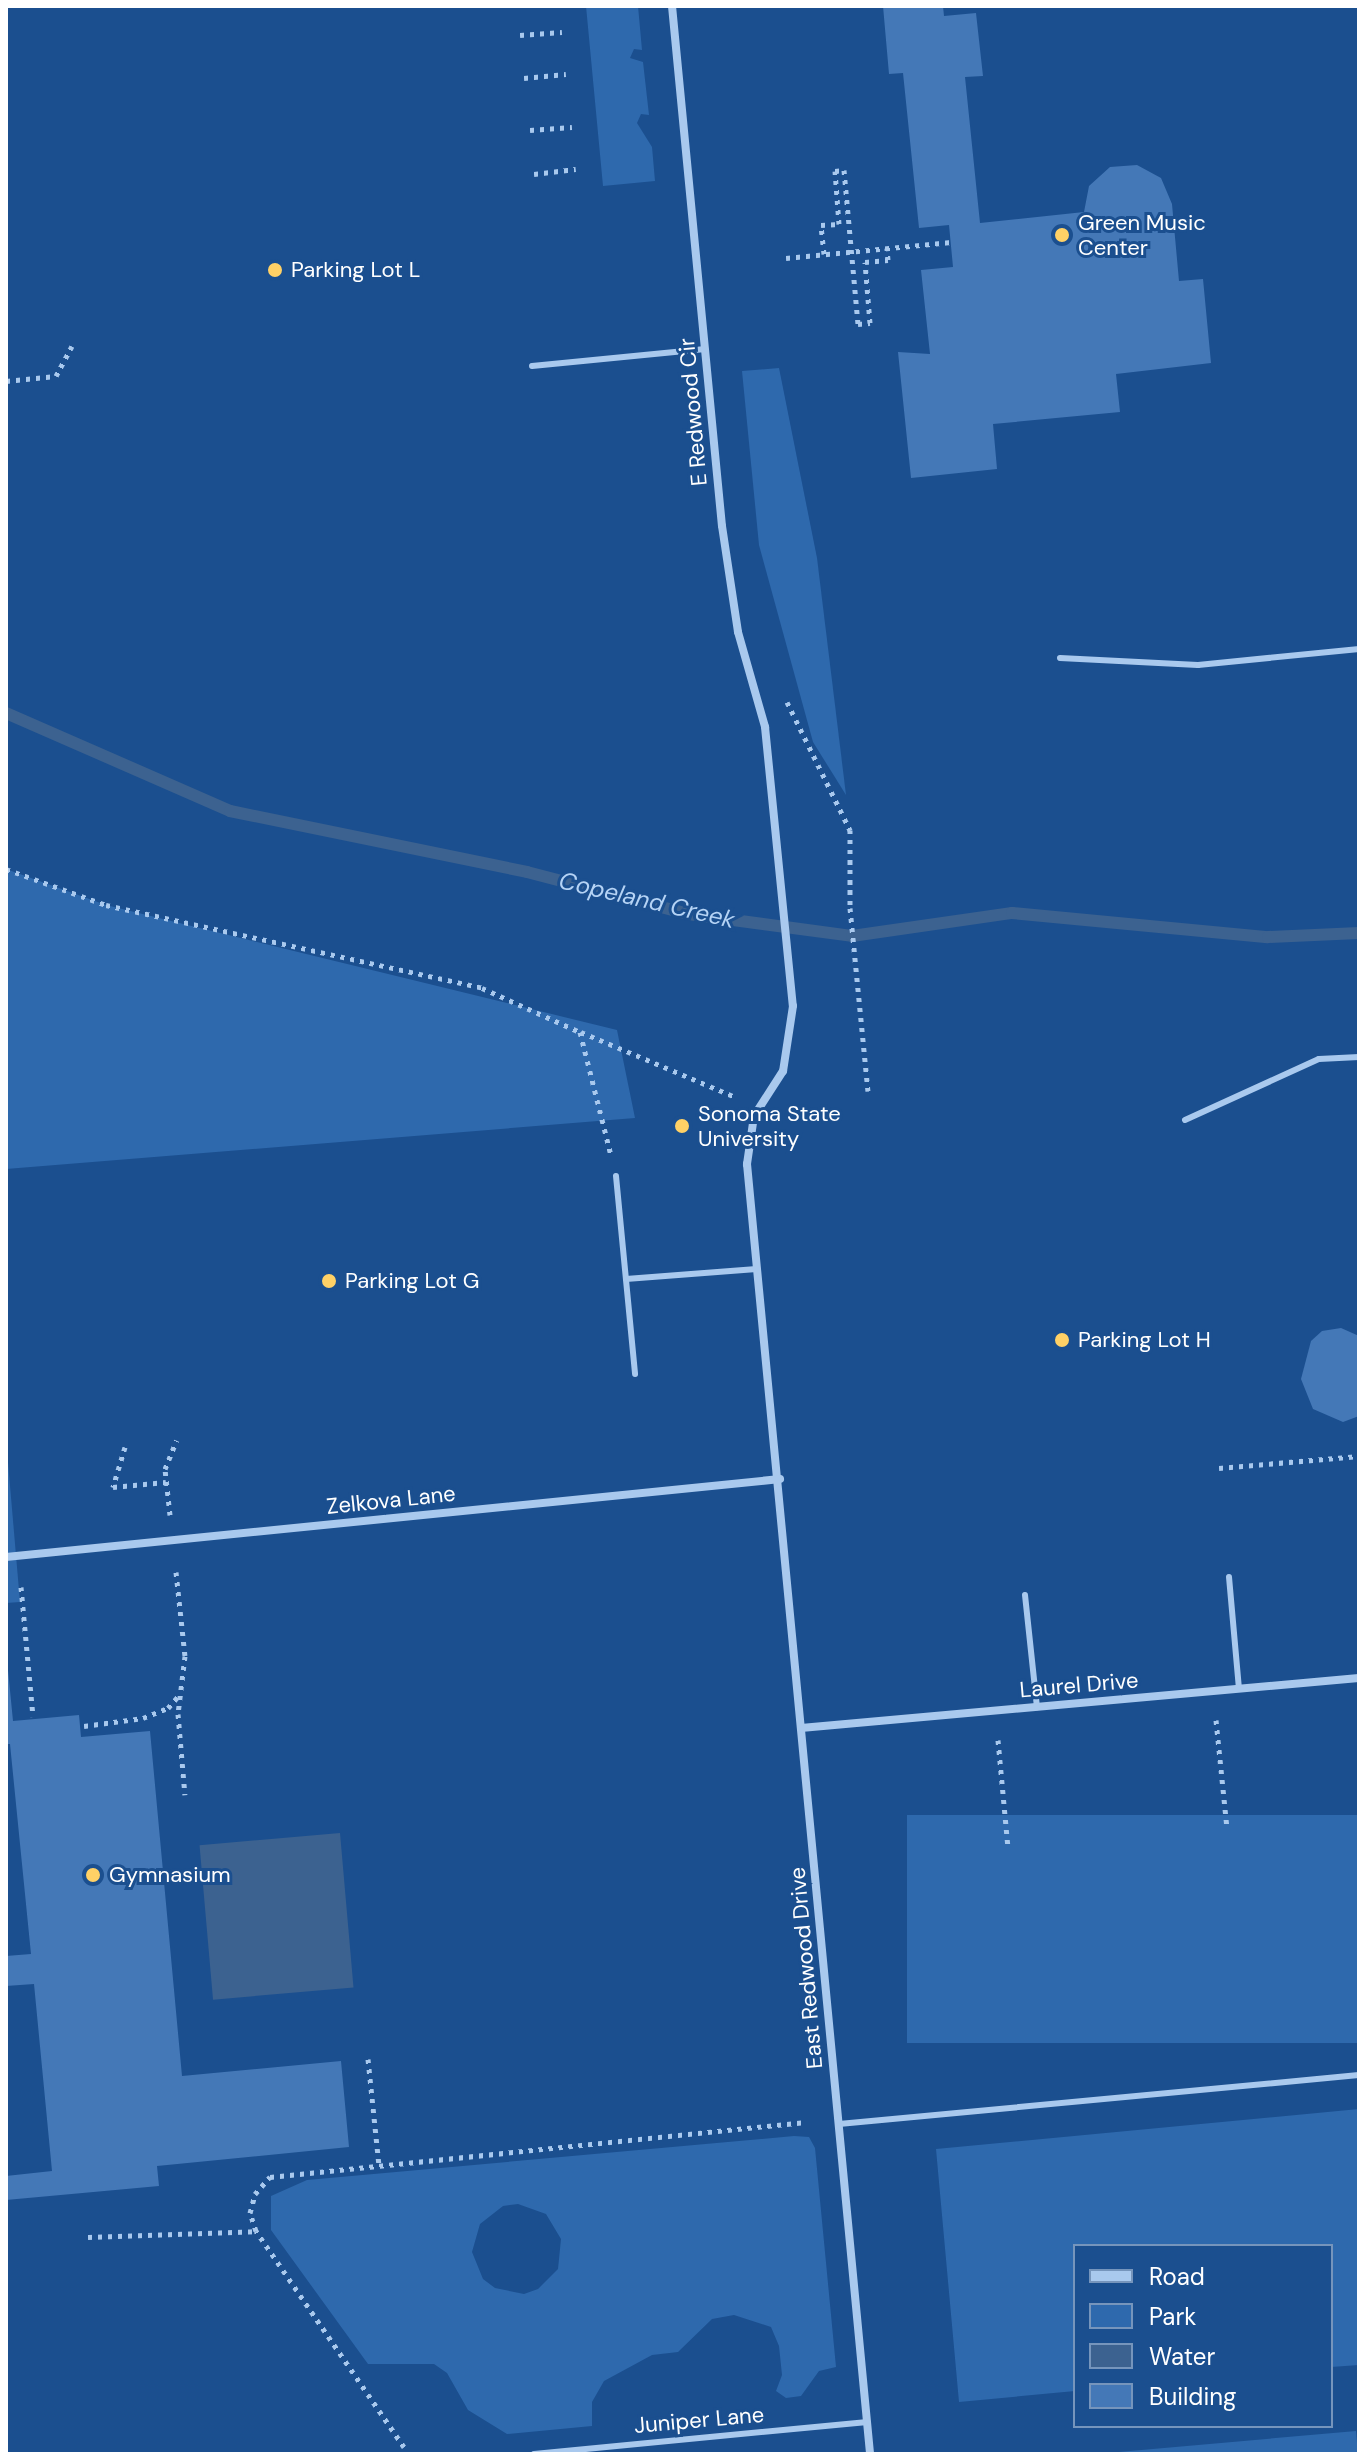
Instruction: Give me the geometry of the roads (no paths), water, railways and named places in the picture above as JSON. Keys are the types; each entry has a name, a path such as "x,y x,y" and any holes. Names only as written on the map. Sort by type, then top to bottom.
{"street":[{"name":"E Redwood Cir","path":"672,6 724,542 738,632 765,727 793,1006 783,1071 754,1116 747,1164 757,1269"},
{"name":"East Redwood Drive","path":"757,1269 780,1479 870,2454"},
{"name":"Zelkova Lane","path":"6,1557 780,1479"},
{"name":"Laurel Drive","path":"801,1728 1359,1678"}],"lane":[{"path":"532,366 705,349"},
{"path":"1060,658 1198,665 1359,649"},
{"path":"1185,1120 1319,1059 1359,1057"},
{"path":"616,1176 635,1374"},
{"path":"626,1279 757,1269"},
{"path":"1229,1577 1239,1689"},
{"path":"1025,1595 1037,1707"},
{"path":"839,2124 1359,2075"},
{"name":"Juniper Lane","path":"534,2454 867,2422"}],"water":[{"path":"340,1833 354,1987 213,2000 200,1845"}],"waterway":[{"name":"Copeland Creek","path":"6,713 230,811 527,872 688,914 852,936 1012,913 1268,937 1359,933"}],"place":[{"name":"Green Music Center","path":"1062,235"},
{"name":"Parking Lot L","path":"275,270"},
{"name":"Sonoma State University","path":"682,1126"},
{"name":"Parking Lot G","path":"329,1281"},
{"name":"Parking Lot H","path":"1062,1340"},
{"name":"Gymnasium","path":"93,1875"}]}
